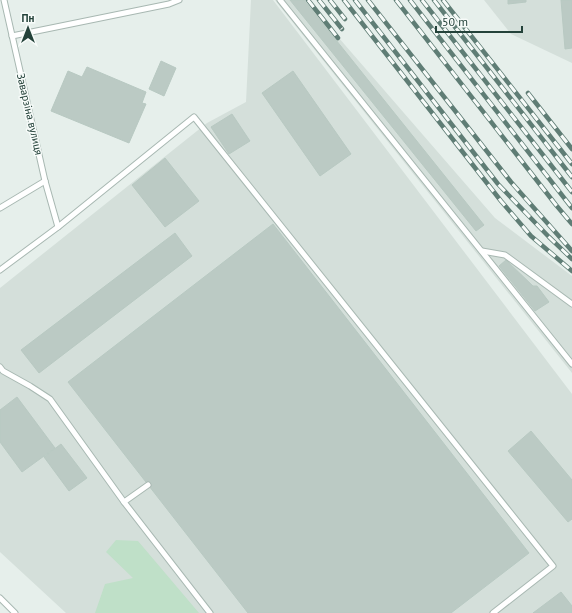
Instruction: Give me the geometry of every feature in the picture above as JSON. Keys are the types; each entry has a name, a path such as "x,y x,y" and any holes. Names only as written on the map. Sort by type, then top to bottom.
{"lane":[{"name":"Заварзіна вулиця","path":"4,0 45,181 58,227"},
{"path":"12,36 169,4 179,0"},
{"path":"280,0 572,364"},
{"path":"0,270 58,227 194,117 553,566 493,613"},
{"path":"0,208 45,181"},
{"path":"482,251 505,255 572,304"},
{"path":"0,367 3,371 50,399 124,502 210,613"},
{"path":"124,502 148,485"},
{"path":"0,598 15,613"}],"shaded area":[{"path":"251,0 273,0 572,394 572,613 66,613 0,552 0,288 207,123 246,102"},
{"path":"275,0 306,0 495,218 572,276 572,373"},
{"path":"484,0 572,0 572,63 511,34"}],"green space":[{"path":"116,540 138,541 199,613 95,613 105,584 133,578 106,552"}],"building":[{"path":"290,0 304,0 484,225 476,231"},
{"path":"508,0 526,0 526,2 508,4"},
{"path":"561,0 572,0 572,48 565,49"},
{"path":"161,61 176,68 164,96 149,89"},
{"path":"87,67 146,92 142,103 146,104 129,143 51,111 68,71 82,77"},
{"path":"293,71 351,154 320,176 262,93"},
{"path":"232,114 250,141 229,154 211,127"},
{"path":"165,158 199,201 165,227 132,185"},
{"path":"273,224 529,553 451,613 248,613 68,382"},
{"path":"175,233 192,256 39,373 21,350"},
{"path":"506,260 533,286 537,286 549,302 535,311 499,266"},
{"path":"17,397 55,448 22,472 0,442 0,410"},
{"path":"531,431 572,480 572,519 568,522 508,451"},
{"path":"61,444 87,478 69,491 44,457"},
{"path":"561,592 572,606 572,613 533,613"}],"railway":[{"path":"308,0 338,38"},
{"path":"319,0 342,29"},
{"path":"330,0 345,19"},
{"path":"344,0 501,201 531,236 572,271"},
{"path":"355,0 498,184 572,259"},
{"path":"368,0 511,182 572,251"},
{"path":"396,0 572,224"},
{"path":"410,0 572,208"},
{"path":"422,0 572,192"},
{"path":"434,0 572,177"},
{"path":"443,0 572,164"},
{"path":"528,93 572,149"}]}
